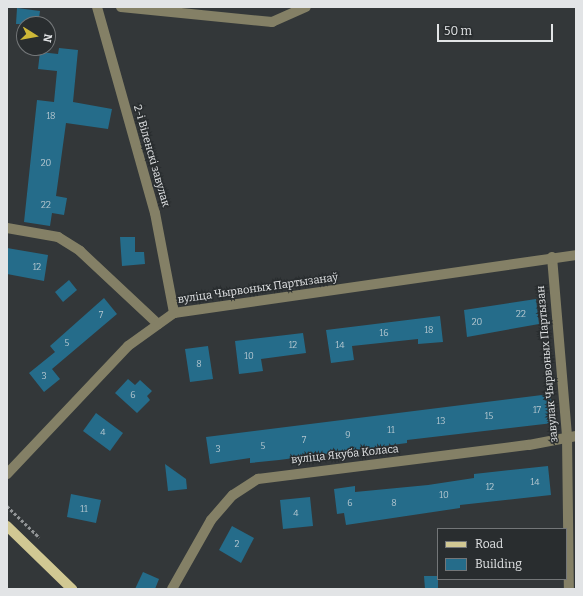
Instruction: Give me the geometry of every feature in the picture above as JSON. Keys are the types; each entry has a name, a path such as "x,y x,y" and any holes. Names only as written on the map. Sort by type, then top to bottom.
{"main road":[{"path":"7,526 72,589"}],"street":[{"name":"2-і Віленскі завулак","path":"97,7 155,213 174,313"},
{"path":"121,7 272,22 306,7"},
{"path":"7,228 58,236 80,251 158,324"},
{"name":"вуліца Чырвоных Партызанаў","path":"7,474 128,346 174,313 576,254"},
{"name":"завулак Чырвоных Партызан","path":"552,257 571,436 569,589"},
{"name":"вуліца Якуба Коласа","path":"172,589 211,520 233,496 258,479 529,445 571,436"}],"building":[{"path":"17,8 40,11 39,16 16,16"},
{"path":"59,48 78,50 73,102 112,109 108,129 66,123 56,196 67,198 64,215 52,213 50,226 24,222 37,100 54,102 57,71 38,69 40,56 56,56 56,54 58,54"},
{"path":"120,237 135,237 135,252 144,252 145,264 122,266"},
{"path":"7,248 48,255 44,281 7,274"},
{"path":"69,280 77,290 63,302 55,292"},
{"path":"104,298 117,314 52,369 60,379 44,392 29,373 55,352 50,346"},
{"path":"536,299 539,324 467,337 464,310"},
{"path":"440,316 443,342 418,344 418,339 352,346 354,360 331,363 326,330"},
{"path":"303,333 306,353 261,359 263,371 239,374 235,341"},
{"path":"208,346 213,379 190,382 185,349"},
{"path":"128,379 135,385 140,380 152,391 147,396 150,400 137,413 115,393"},
{"path":"550,394 553,423 407,440 407,443 279,460 250,463 250,458 210,464 206,437"},
{"path":"96,413 123,433 110,451 83,431"},
{"path":"165,464 186,479 187,489 168,491"},
{"path":"548,466 551,495 460,505 460,508 346,525 344,513 337,514 334,489 355,486 355,492 428,485 474,478 474,474"},
{"path":"71,494 101,500 96,523 67,517"},
{"path":"310,497 313,526 283,529 280,500"},
{"path":"232,526 254,538 241,563 219,550"},
{"path":"143,572 159,579 155,589 135,589"},
{"path":"424,576 437,576 438,589 425,589"}]}
